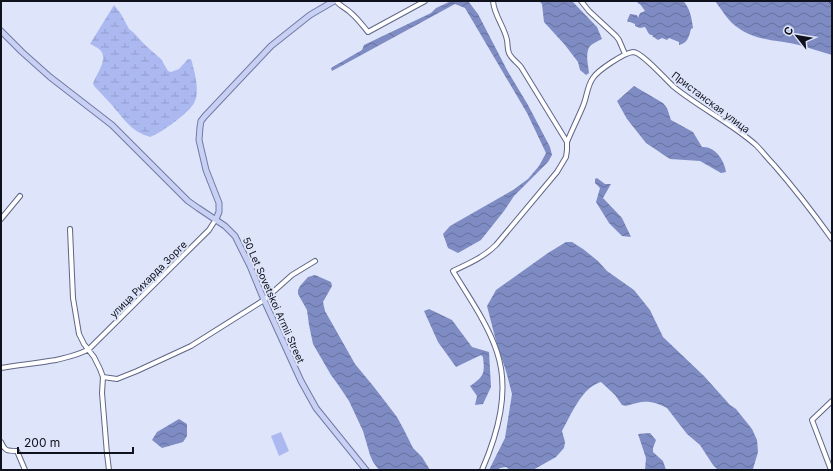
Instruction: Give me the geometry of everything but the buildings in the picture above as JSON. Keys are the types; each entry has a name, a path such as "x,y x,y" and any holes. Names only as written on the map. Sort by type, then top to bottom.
{"main road":[{"path":"216,219 219,212 219,204 206,170 200,147 199,134 201,121 204,116 271,46 310,15 335,1"},
{"name":"50 Let Sovetskoi Armii Street","path":"1,31 50,77 112,125 188,201 216,219 235,236 250,266 301,381 316,408 366,470"}],"street":[{"path":"335,1 356,17 368,32 425,1"},
{"path":"493,1 494,8 505,32 508,42 508,52 511,58 522,67 567,142"},
{"path":"482,470 498,424 503,388 500,362 491,338 472,302 453,271 480,258 496,245 557,172 566,157 567,142 584,105 590,82 598,71 625,54 620,40 589,11 581,1"},
{"name":"Пристанская улица","path":"625,54 634,52 640,54 674,87 754,144 807,204 832,239"},
{"path":"1,219 20,196"},
{"name":"улица Рихарда Зорге","path":"1,368 44,362 85,352 209,230 216,219"},
{"path":"70,229 74,306 79,334 94,357 103,377 102,397 109,470"},
{"path":"103,377 122,377 191,346 264,300 292,275 315,261"},
{"path":"831,470 812,420 832,401"},
{"path":"1,442 5,449 17,451 25,470"}],"green space":[{"path":"114,5 129,29 161,59 168,71 171,72 179,69 188,59 191,59 197,92 193,105 176,121 150,137 131,126 93,84 103,61 103,57 99,49 90,44"},
{"path":"281,432 289,451 279,456 271,436"}],"water":[{"path":"451,1 468,1 478,14 507,70 528,105 550,147 552,155 548,162 514,196 481,240 458,253 448,248 443,234 450,226 513,190 528,179 539,166 546,153 527,113 465,8 455,4 332,71 331,68 362,50 364,45 431,13 436,8"},
{"path":"539,1 572,1 597,27 602,39 590,46 588,49 587,59 589,73 586,75 580,70 578,62 565,45 544,22 542,4"},
{"path":"636,1 683,1 689,10 693,28 691,29 689,37 684,43 679,45 679,42 669,38 667,40 662,38 658,40 652,36 653,35 649,34 645,27 640,28 635,26 635,24 628,22 627,21 630,14 637,15 638,18 640,13 645,11"},
{"path":"715,1 832,1 832,55 799,45 759,38 744,32 728,19"},
{"path":"634,86 663,103 667,108 671,120 693,132 702,147 712,150 718,155 723,161 726,172 721,173 700,161 670,159 646,143 627,119 617,101"},
{"path":"597,178 605,184 611,184 603,198 622,218 631,237 622,236 609,223 596,202 600,188 595,183 595,179"},
{"path":"566,242 572,242 583,249 598,261 607,271 634,290 650,310 663,337 704,376 730,405 736,409 752,429 757,440 758,452 752,470 718,470 700,445 687,434 667,408 656,403 649,402 641,402 624,406 601,382 594,385 583,395 573,410 562,431 565,442 564,448 556,457 533,470 510,470 506,467 498,470 489,470 505,438 512,394 487,306 496,290"},
{"path":"315,275 331,282 332,286 323,302 325,311 355,364 397,417 413,448 422,457 430,470 379,470 373,462 363,431 349,401 331,375 313,344 307,310 298,294 298,290 308,277"},
{"path":"429,309 452,320 472,347 489,352 491,387 483,404 475,405 477,396 470,386 481,377 484,367 483,357 481,355 456,367 438,342 424,311"},
{"path":"179,419 187,424 187,436 183,442 162,448 152,440 157,432"},
{"path":"650,433 656,440 653,452 663,461 666,470 645,470 646,458 638,434"}],"ferry route":[{"path":"828,1 832,5"}]}
